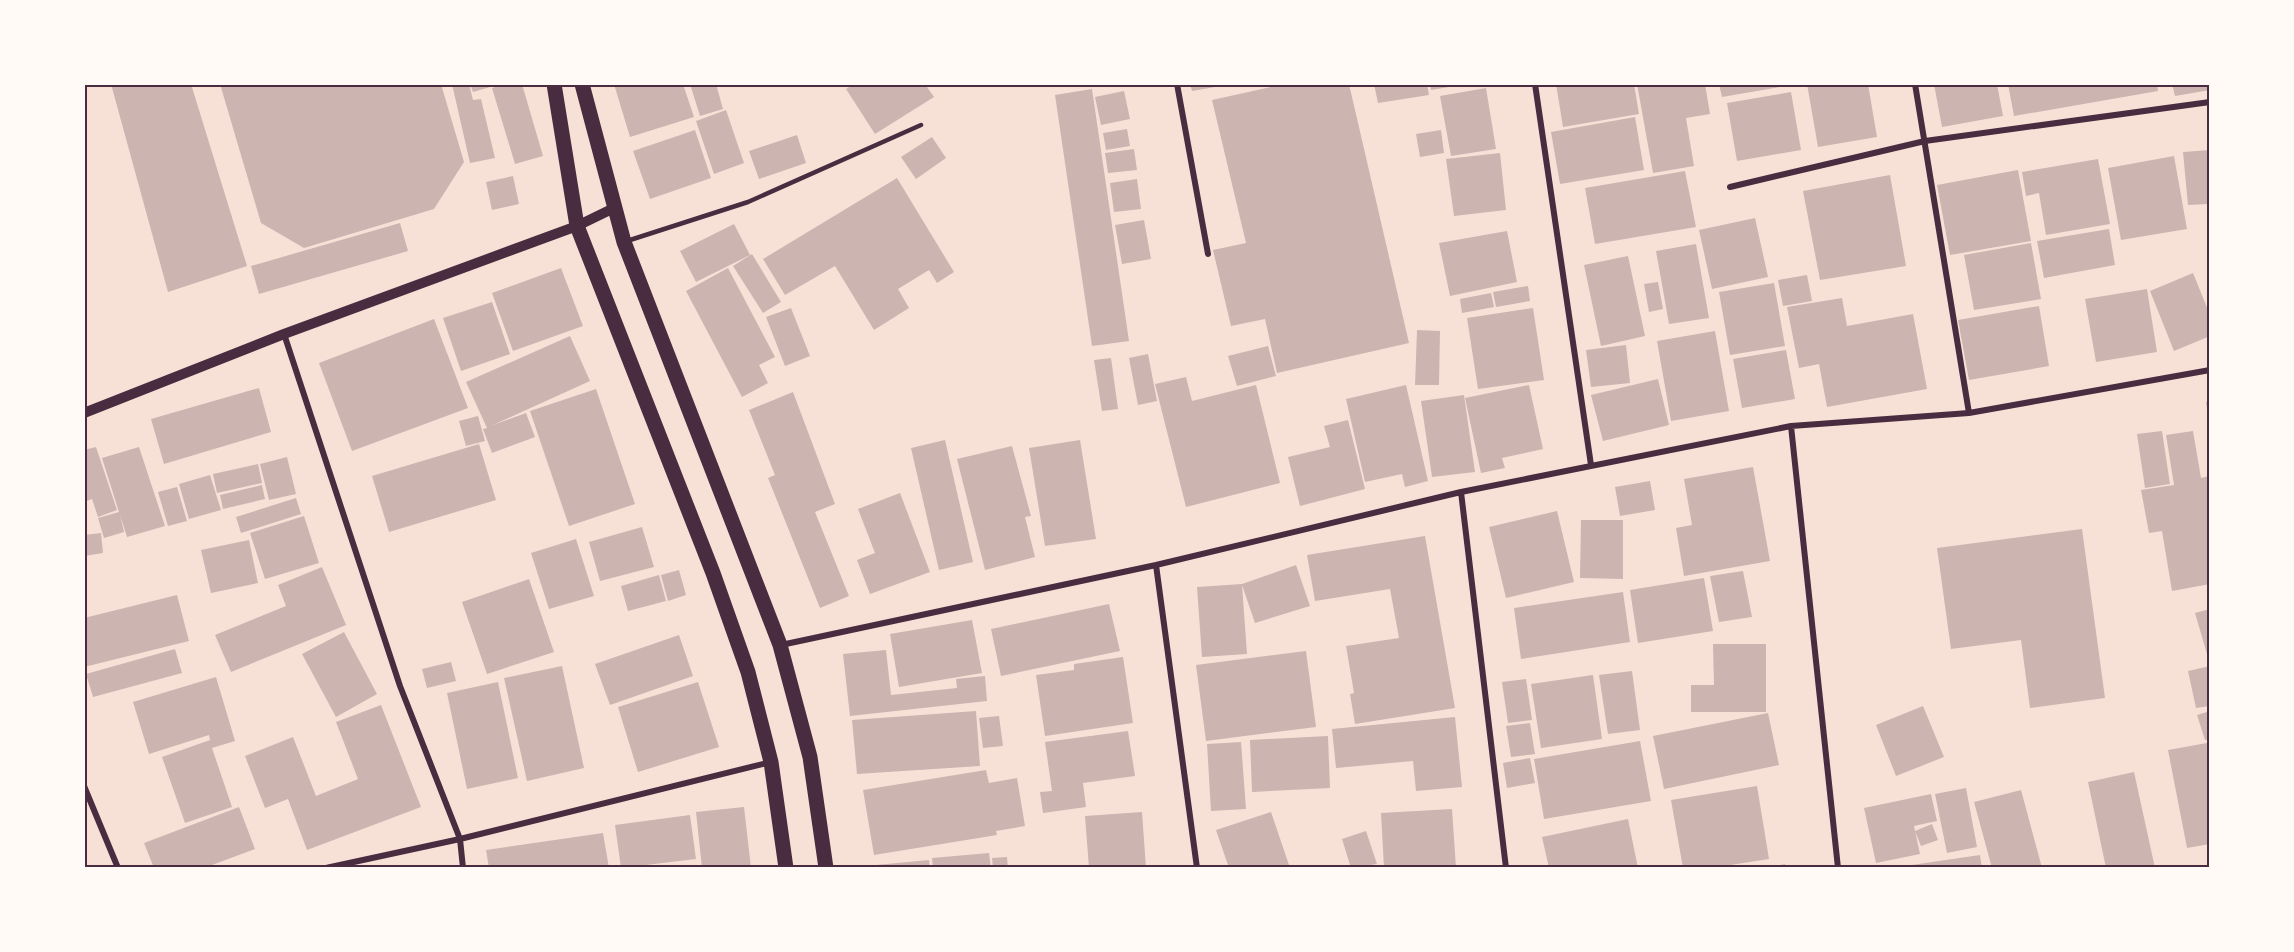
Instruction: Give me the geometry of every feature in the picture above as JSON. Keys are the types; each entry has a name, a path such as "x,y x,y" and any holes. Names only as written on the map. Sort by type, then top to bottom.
{"main road":[{"path":"554,84 577,226 713,573 748,672 771,762 786,868"},
{"path":"582,84 624,242 780,645 810,757 825,868"}],"street":[{"path":"1177,84 1208,254"},
{"path":"1535,84 1591,465"},
{"path":"1915,84 1969,413"},
{"path":"1730,187 1925,141 2210,102"},
{"path":"84,413 285,334 577,226 614,208"},
{"path":"285,334 400,686 460,839 463,868"},
{"path":"780,645 1156,565 1461,492 1791,426 1969,413 2210,370"},
{"path":"1791,426 1838,868"},
{"path":"1461,492 1506,868"},
{"path":"1156,565 1197,868"},
{"path":"326,868 460,839 771,762"},
{"path":"84,786 118,868"}],"lane":[{"path":"624,242 748,202 921,124"}],"building":[{"path":"111,84 191,84 247,266 168,292"},
{"path":"220,84 441,84 464,162 434,209 304,248 261,223"},
{"path":"452,84 469,84 473,100 481,99 495,158 470,163"},
{"path":"470,84 497,84 497,85 473,92"},
{"path":"505,84 522,84 543,156 515,164 492,88"},
{"path":"614,84 683,84 694,117 630,137"},
{"path":"690,84 716,84 723,109 700,116"},
{"path":"854,84 925,84 934,97 875,134 846,89"},
{"path":"1190,84 1227,84 1227,85 1192,91"},
{"path":"1284,84 1349,84 1409,343 1277,373 1265,319 1231,326 1213,250 1246,243 1212,100"},
{"path":"1374,84 1427,84 1429,95 1378,103"},
{"path":"1430,84 1461,84 1461,85 1431,90"},
{"path":"1556,84 1634,84 1639,114 1563,127"},
{"path":"1637,84 1705,84 1710,114 1686,118 1694,166 1653,173"},
{"path":"1719,84 1791,84 1791,85 1722,97"},
{"path":"1807,84 1868,84 1877,137 1818,147"},
{"path":"1934,84 1997,84 2003,116 1942,127"},
{"path":"2008,84 2157,84 2158,91 2014,116"},
{"path":"2172,84 2210,84 2210,90 2175,96"},
{"path":"1486,88 1496,149 1451,156 1440,96"},
{"path":"1092,89 1129,341 1092,346 1055,95"},
{"path":"1124,91 1130,119 1101,125 1095,97"},
{"path":"1791,92 1801,150 1737,161 1727,103"},
{"path":"726,110 744,163 714,174 696,121"},
{"path":"1635,117 1644,170 1560,184 1551,132"},
{"path":"1127,129 1130,146 1106,150 1103,133"},
{"path":"695,130 711,178 650,199 633,151"},
{"path":"1441,130 1444,153 1420,157 1416,134"},
{"path":"797,135 806,163 759,179 749,151"},
{"path":"932,137 946,158 916,179 901,157"},
{"path":"1134,149 1137,170 1108,173 1105,153"},
{"path":"2210,150 2210,217 2208,217 2207,204 2188,205 2183,152"},
{"path":"1500,153 1506,210 1454,216 1446,159"},
{"path":"2174,156 2187,229 2121,240 2108,168"},
{"path":"2098,159 2110,224 2046,235 2039,193 2026,196 2022,172"},
{"path":"2018,170 2031,241 1950,255 1937,185"},
{"path":"1685,171 1696,227 1595,244 1585,188"},
{"path":"1890,175 1906,266 1820,280 1803,191"},
{"path":"513,176 519,204 492,210 486,182"},
{"path":"897,178 954,272 937,283 929,270 898,289 909,308 874,330 835,266 785,295 763,259"},
{"path":"1137,179 1141,209 1114,212 1110,183"},
{"path":"1755,218 1768,277 1712,289 1699,230"},
{"path":"1144,220 1151,259 1122,264 1115,225"},
{"path":"400,223 408,251 259,294 251,266"},
{"path":"734,224 750,255 696,282 680,251"},
{"path":"2109,229 2115,265 2044,278 2037,241"},
{"path":"1507,231 1517,282 1450,296 1439,243"},
{"path":"2031,243 2041,299 1974,310 1964,255"},
{"path":"1696,244 1709,318 1669,324 1656,251"},
{"path":"752,254 781,302 763,313 733,266"},
{"path":"1628,256 1645,336 1601,346 1584,265"},
{"path":"561,268 583,326 513,351 492,293"},
{"path":"728,268 775,357 759,365 768,383 742,397 686,291"},
{"path":"2193,273 2210,315 2210,336 2174,351 2150,291"},
{"path":"1807,275 1812,301 1783,306 1778,280"},
{"path":"1658,282 1663,309 1649,312 1644,284"},
{"path":"1774,283 1785,346 1730,355 1719,292"},
{"path":"1528,286 1530,301 1496,307 1493,292"},
{"path":"2147,289 2157,352 2096,362 2085,299"},
{"path":"1491,293 1494,307 1462,313 1460,299"},
{"path":"1842,298 1847,326 1913,314 1927,389 1827,407 1819,364 1799,368 1787,307"},
{"path":"492,302 510,354 461,371 443,318"},
{"path":"2039,306 2049,366 1969,380 1958,320"},
{"path":"791,308 810,356 785,366 766,317"},
{"path":"1533,308 1544,380 1478,389 1467,318"},
{"path":"434,319 468,408 352,451 319,363"},
{"path":"1417,330 1440,331 1439,385 1415,385"},
{"path":"1715,331 1729,411 1671,421 1657,341"},
{"path":"570,336 590,381 493,425 526,413 535,437 492,453 483,429 487,428 466,382"},
{"path":"1626,345 1630,383 1591,387 1586,350"},
{"path":"1268,346 1276,376 1237,386 1228,356"},
{"path":"1786,350 1795,399 1742,408 1733,359"},
{"path":"1148,354 1157,401 1138,405 1129,358"},
{"path":"1111,358 1118,409 1102,411 1094,360"},
{"path":"1186,377 1192,401 1256,385 1280,483 1186,507 1155,384"},
{"path":"1658,379 1669,425 1603,441 1591,395"},
{"path":"1406,385 1428,481 1405,487 1402,474 1365,482 1346,399"},
{"path":"1529,385 1543,449 1502,458 1505,468 1481,473 1465,398"},
{"path":"259,388 271,432 164,464 151,419"},
{"path":"596,389 635,504 569,526 530,411"},
{"path":"793,392 835,504 815,512 849,596 820,608 768,478 775,475 749,410"},
{"path":"1464,395 1475,472 1432,477 1421,401"},
{"path":"2210,401 2210,420 2209,420 2206,402"},
{"path":"478,416 485,441 466,446 459,421"},
{"path":"1348,420 1365,489 1300,506 1288,457 1330,447 1324,426"},
{"path":"2162,431 2170,484 2145,488 2137,434"},
{"path":"2193,431 2201,478 2210,476 2210,584 2172,591 2162,531 2149,533 2141,490 2174,485 2166,435"},
{"path":"945,440 973,562 939,570 911,448"},
{"path":"1080,440 1096,539 1045,546 1029,448"},
{"path":"479,444 496,500 389,532 372,476"},
{"path":"1012,446 1031,516 1025,517 1035,557 985,570 957,459"},
{"path":"96,447 117,510 98,517 92,499 84,502 84,450"},
{"path":"139,447 165,526 127,537 120,515 124,532 104,538 98,518 119,512 102,458"},
{"path":"287,457 296,494 269,500 260,464"},
{"path":"258,464 262,483 217,493 213,474"},
{"path":"1753,467 1770,561 1684,576 1676,528 1692,525 1684,479"},
{"path":"210,475 221,510 189,519 179,484"},
{"path":"1650,481 1655,510 1620,516 1615,487"},
{"path":"262,485 265,499 223,509 220,495"},
{"path":"177,487 187,521 168,526 158,492"},
{"path":"900,493 930,572 870,594 857,560 875,553 858,509"},
{"path":"296,498 301,514 241,533 236,517"},
{"path":"1557,511 1574,582 1506,598 1489,527"},
{"path":"304,516 319,563 265,579 250,533"},
{"path":"1581,520 1623,520 1623,579 1580,578"},
{"path":"642,527 654,567 600,581 589,542"},
{"path":"2082,529 2105,698 2030,708 2021,640 1951,649 1937,548"},
{"path":"101,533 103,553 84,556 84,535"},
{"path":"1425,536 1455,708 1355,724 1350,694 1354,693 1346,646 1399,638 1390,589 1315,601 1307,555"},
{"path":"576,539 594,596 549,609 531,553"},
{"path":"249,540 258,583 211,593 201,550"},
{"path":"1296,565 1310,606 1255,623 1242,585 1247,654 1202,657 1197,587 1242,584"},
{"path":"322,567 346,625 231,672 215,635 286,606 278,585"},
{"path":"679,570 686,595 668,601 661,575"},
{"path":"1743,571 1752,617 1719,622 1710,576"},
{"path":"659,575 666,601 628,611 621,586"},
{"path":"1704,578 1713,631 1638,643 1630,590"},
{"path":"529,579 554,652 487,674 462,602"},
{"path":"1623,592 1630,642 1521,659 1514,608"},
{"path":"177,595 189,641 84,667 84,618"},
{"path":"1109,604 1120,651 1001,676 991,629"},
{"path":"2210,609 2210,661 2209,661 2195,613"},
{"path":"972,620 982,673 899,687 890,634"},
{"path":"344,632 377,694 336,717 302,654"},
{"path":"679,635 693,676 610,705 595,664"},
{"path":"1713,644 1766,644 1766,712 1691,712 1691,685 1714,685"},
{"path":"175,649 182,673 93,697 86,674"},
{"path":"886,650 891,695 957,688 956,679 985,676 987,701 850,716 843,654"},
{"path":"1306,651 1316,727 1206,741 1196,665"},
{"path":"1123,657 1133,723 1045,736 1036,675 1074,670 1074,664"},
{"path":"451,662 456,681 427,688 422,669"},
{"path":"562,666 584,768 527,781 504,678"},
{"path":"2210,666 2210,706 2196,708 2188,671"},
{"path":"1632,671 1640,730 1608,734 1599,675"},
{"path":"1593,675 1602,739 1541,748 1531,684"},
{"path":"216,677 235,741 212,748 232,807 185,823 162,757 210,740 209,735 149,754 133,702"},
{"path":"1526,679 1532,720 1508,723 1502,682"},
{"path":"498,682 518,778 467,789 447,693"},
{"path":"698,682 719,747 638,772 618,707"},
{"path":"381,705 421,807 307,850 288,799 265,808 245,756 293,737 316,796 358,779 336,722"},
{"path":"1923,706 1944,757 1896,776 1876,725"},
{"path":"976,711 980,766 857,774 852,720"},
{"path":"2210,711 2210,739 2205,740 2197,715"},
{"path":"1768,713 1779,765 1664,789 1653,736"},
{"path":"999,716 1003,746 983,748 979,718"},
{"path":"1455,717 1462,787 1416,791 1413,761 1336,768 1332,729"},
{"path":"1530,723 1535,754 1511,757 1506,726"},
{"path":"1128,731 1135,776 1083,783 1086,807 1043,813 1040,792 1052,791 1045,742"},
{"path":"1328,736 1330,788 1252,792 1250,740"},
{"path":"1640,741 1651,801 1544,819 1534,759"},
{"path":"1241,742 1246,809 1211,811 1207,744"},
{"path":"2207,743 2210,758 2210,844 2187,848 2168,750"},
{"path":"1530,758 1535,783 1507,788 1503,763"},
{"path":"986,770 989,783 1017,778 1025,826 996,831 997,835 874,855 863,790"},
{"path":"2134,772 2155,868 2106,868 2088,782"},
{"path":"1757,786 1769,859 1711,868 1683,868 1671,800"},
{"path":"1966,788 1977,847 1947,853 1935,794"},
{"path":"2021,790 2042,868 1992,868 1974,802"},
{"path":"1931,794 1937,821 1914,826 1920,854 1876,863 1864,808"},
{"path":"239,807 255,849 204,868 154,868 144,843"},
{"path":"744,807 751,868 702,868 696,812"},
{"path":"1452,809 1456,868 1384,868 1381,813"},
{"path":"1142,812 1146,868 1089,868 1085,816"},
{"path":"1271,812 1290,868 1229,868 1216,830"},
{"path":"690,815 696,859 621,868 615,825"},
{"path":"1628,819 1638,868 1549,868 1542,837"},
{"path":"1932,824 1938,840 1921,846 1915,831"},
{"path":"1366,831 1377,864 1351,868 1342,839"},
{"path":"603,833 609,868 489,868 486,850"},
{"path":"989,853 991,868 933,868 932,858"},
{"path":"1980,855 1982,868 1898,868 1898,867"},
{"path":"1007,857 1008,868 993,868 992,858"},
{"path":"929,860 930,868 865,868 865,866"},
{"path":"1785,864 1785,868 1771,868 1771,867"}]}
